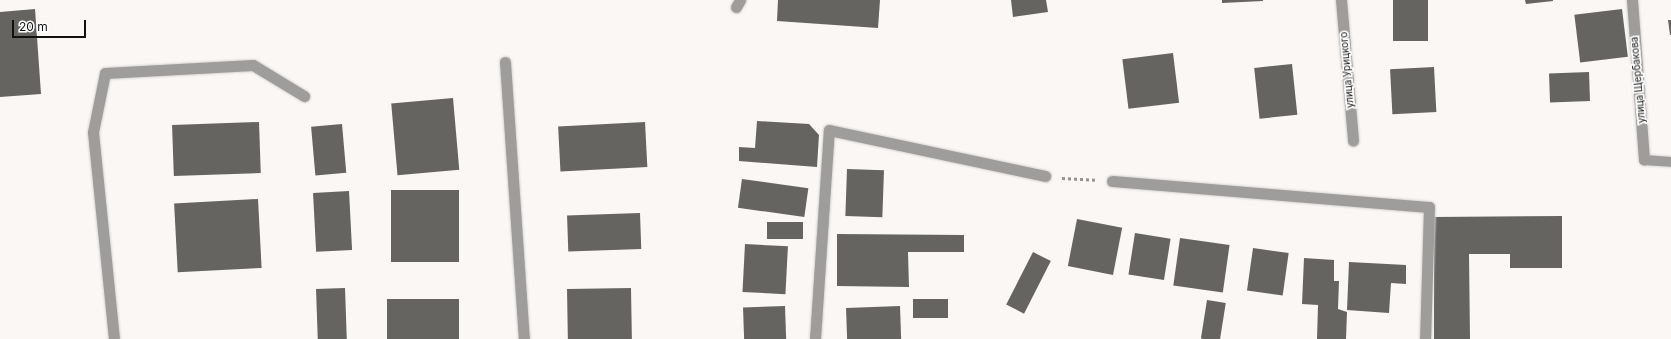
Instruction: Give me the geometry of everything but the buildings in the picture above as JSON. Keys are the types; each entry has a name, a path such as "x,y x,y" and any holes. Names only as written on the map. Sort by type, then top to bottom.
{"street":[{"name":"улица Урицкого","path":"1341,0 1352,140"},
{"name":"улица Щербакова","path":"1632,0 1644,160"},
{"path":"505,62 524,339"},
{"path":"114,339 92,132 105,73 253,65 304,96"},
{"path":"815,339 829,130 1045,176"},
{"path":"1112,181 1429,207 1425,339"}],"lane":[{"path":"1644,160 1671,162"}],"path":[{"path":"1045,176 1112,181"}]}
